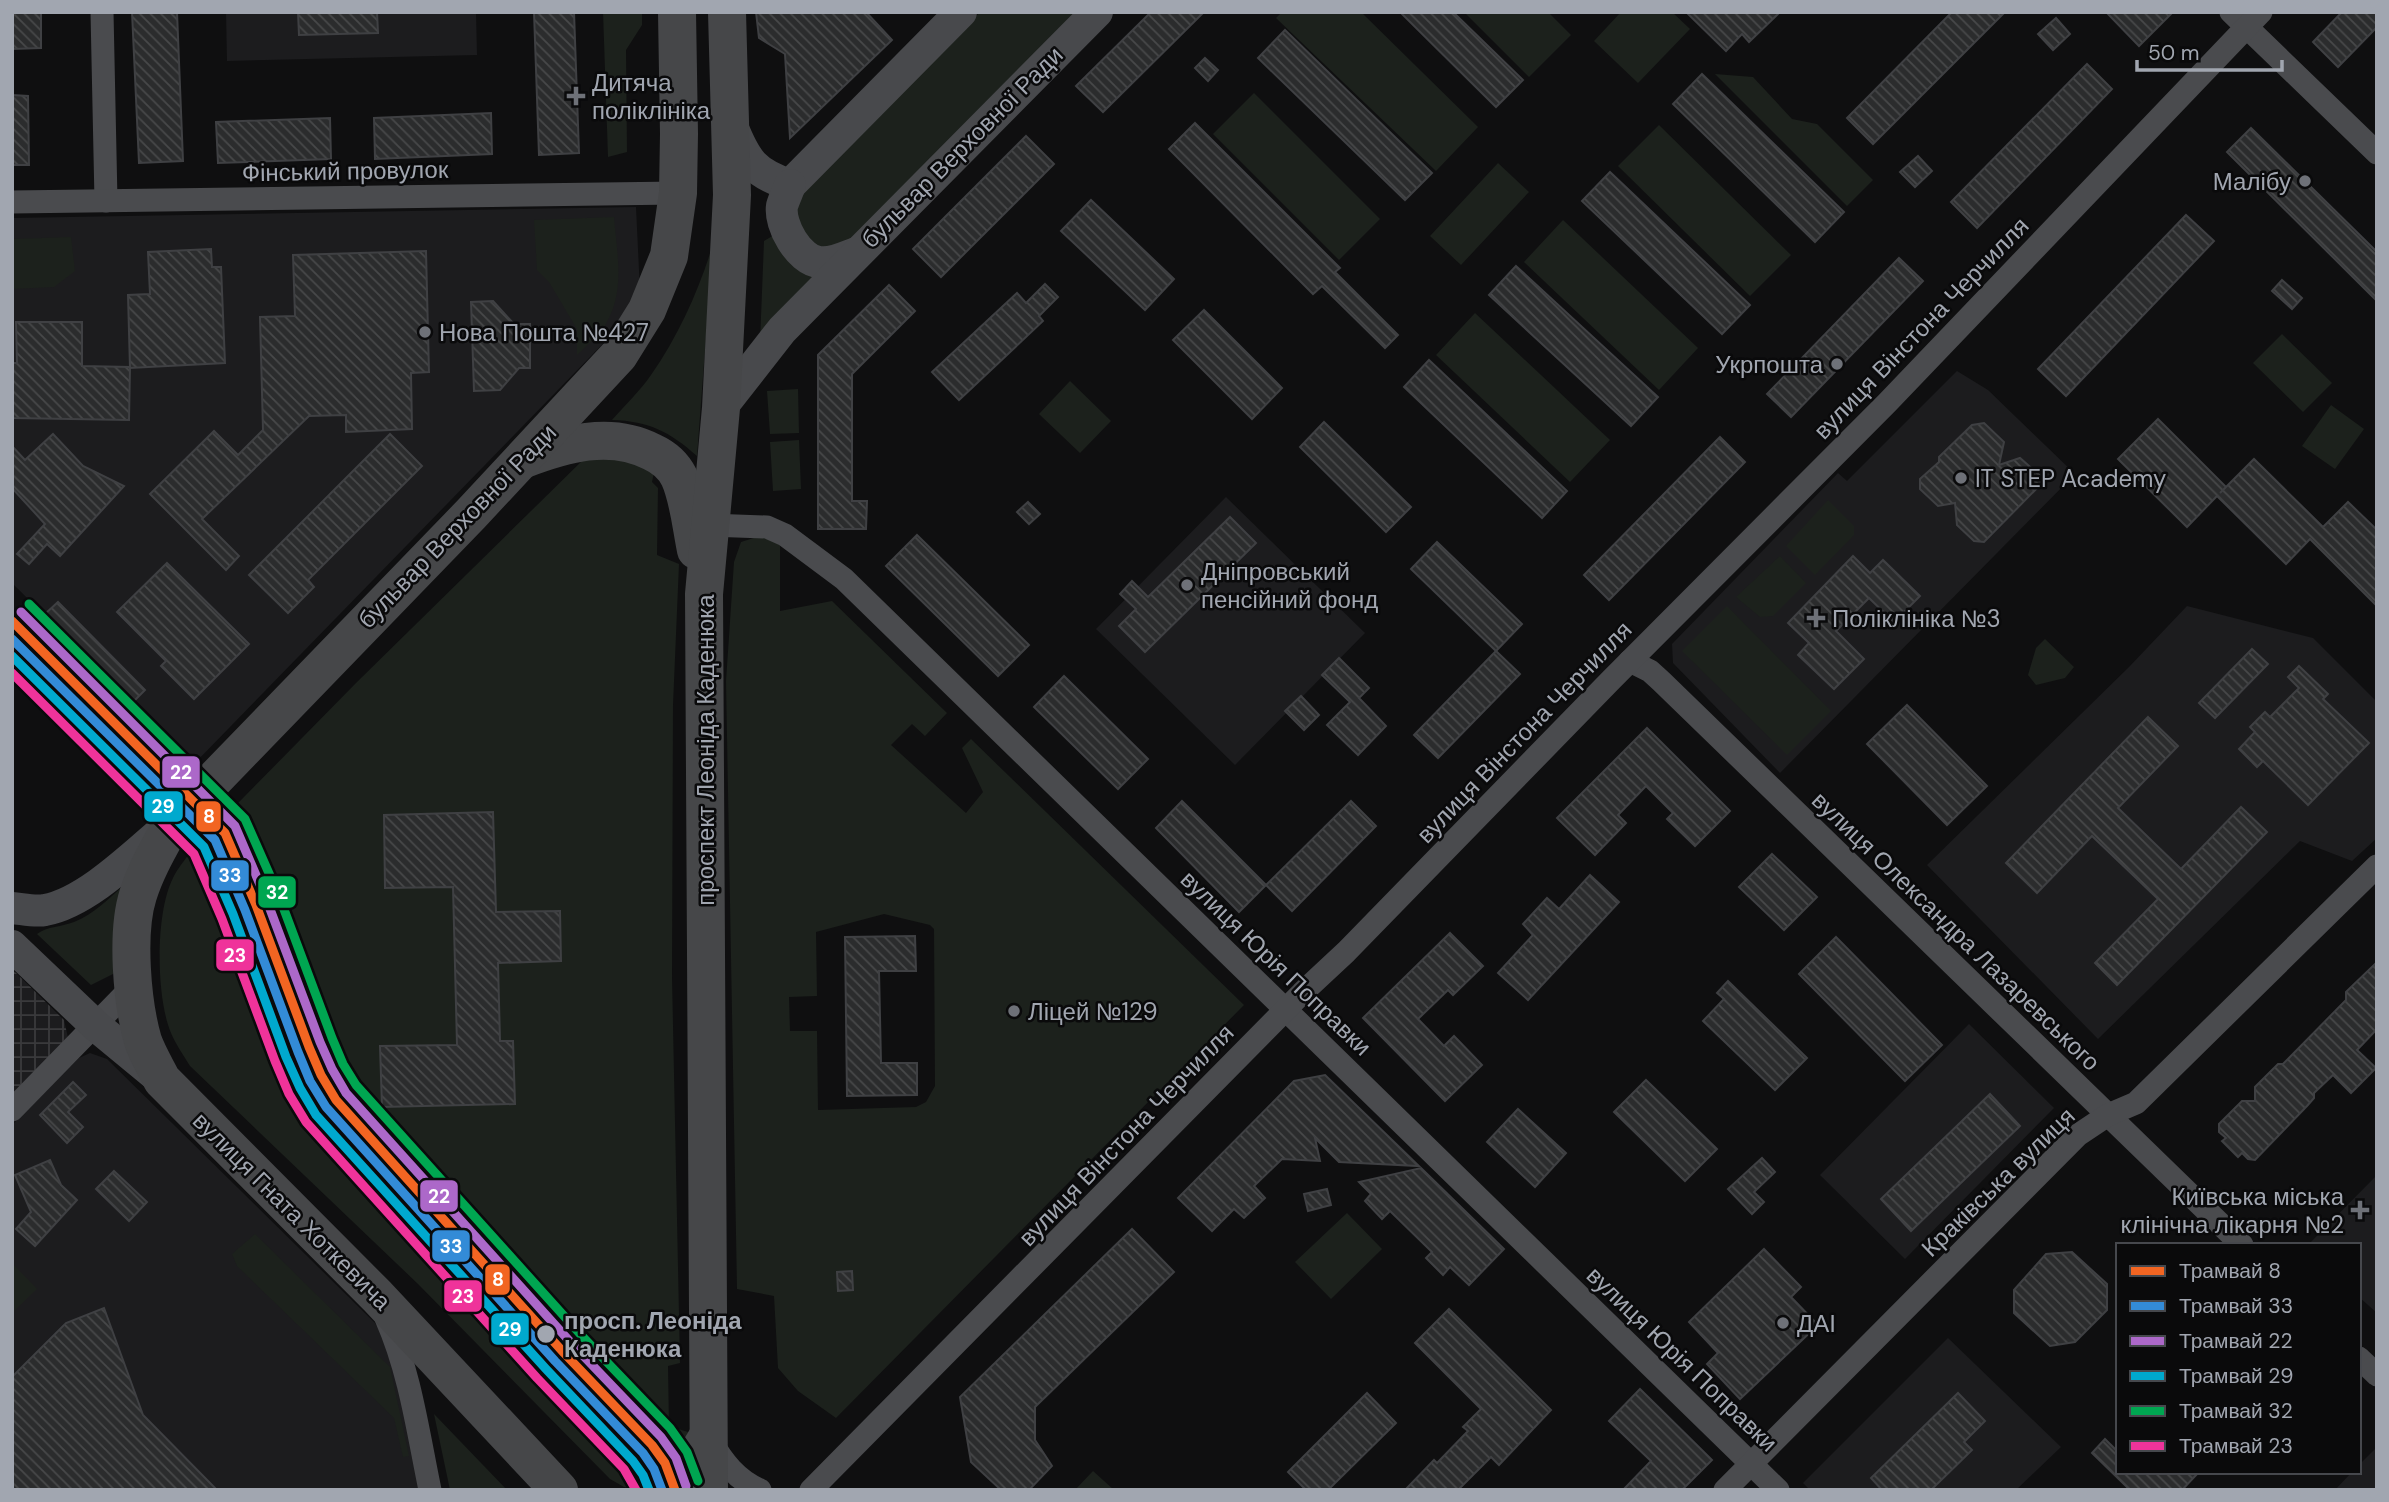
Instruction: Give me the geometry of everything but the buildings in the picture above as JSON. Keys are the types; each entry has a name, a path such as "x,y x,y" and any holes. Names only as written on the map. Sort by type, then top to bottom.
{"highway":[{"path":"677,12 680,134 678,193"},
{"name":"проспект Леоніда Каденюка","path":"709,1490 704,593 721,408 732,195 727,12"},
{"name":"бульвар Верховної Ради","path":"162,1080 144,1044 138,1021 133,986 134,916 137,897 149,865 173,822 521,461 619,355 647,310 669,256 678,193"},
{"path":"521,461 548,450 602,440 625,441 664,458 678,475 687,501 704,593"},
{"name":"вулиця Гната Хоткевича","path":"162,1080 377,1296 559,1490"},
{"path":"671,1490 682,1479 708,1436"},
{"path":"531,1460 582,1490"}],"street":[{"path":"102,12 106,201"},
{"path":"731,124 743,153 755,169 790,185 961,12"},
{"name":"бульвар Верховної Ради","path":"721,408 782,330 1097,12"},
{"path":"2246,17 2377,153"},
{"name":"вулиця Вінстона Черчилля","path":"791,1490 814,1486 1285,1010 1346,952 1887,402 2246,17"},
{"name":"бульвар Верховної Ради","path":"790,185 782,208 786,228 805,255 816,262 829,262 856,253"},
{"name":"Фінський провулок","path":"12,202 678,193"},
{"name":"вулиця Юрія Поправки","path":"709,525 767,527 785,535 844,579 1778,1490"},
{"name":"вулиця Олександра Лазаревського","path":"1630,661 1650,671 1661,681 2240,1243"},
{"name":"бульвар Верховної Ради","path":"12,908 43,911 67,904 91,890 173,822"},
{"name":"Краківська вулиця","path":"1725,1490 2078,1135 2108,1115 2136,1103 2377,866"},
{"name":"вулиця Гната Хоткевича","path":"12,946 96,1026 162,1080"},
{"path":"12,1110 133,986"},
{"path":"377,1296 396,1339 430,1490"},
{"path":"2361,1361 2377,1376"},
{"path":"708,1436 724,1463 747,1484 760,1490"}],"shaded area":[{"path":"226,12 476,12 477,55 227,61"},
{"path":"603,12 642,12 642,25 626,50 627,152 608,157"},
{"path":"980,12 1084,12 856,245 809,250 794,206 800,195"},
{"path":"1282,12 1361,12 1478,127 1436,171 1276,18"},
{"path":"1464,12 1548,12 1571,35 1529,77"},
{"path":"1621,12 1672,12 1690,29 1638,83 1594,41"},
{"path":"1715,74 1753,77 1792,119 1817,124 1873,180 1847,206"},
{"path":"1254,93 1380,219 1339,260 1213,134"},
{"path":"1659,125 1791,255 1750,296 1618,166"},
{"path":"1498,163 1529,192 1461,265 1430,236"},
{"path":"636,207 640,291 628,318 194,764 12,583 12,218"},
{"path":"614,217 618,276 614,304 601,331 577,355 577,329 549,282 537,270 534,220"},
{"path":"1563,220 1698,348 1659,390 1524,262"},
{"path":"774,235 823,278 760,342 764,241"},
{"path":"71,237 75,271 54,287 12,289 12,239"},
{"path":"713,244 697,456 678,440 658,429 612,420 647,381 671,344 695,295"},
{"path":"1475,313 1610,440 1570,482 1436,355"},
{"path":"2282,334 2332,383 2303,412 2253,363"},
{"name":"Поліклініка №3","path":"1957,371 1988,390 2075,474 1780,773 1673,663 1672,644 1838,473 1847,481"},
{"path":"1070,381 1111,421 1080,453 1039,414"},
{"path":"798,389 799,433 770,434 767,391"},
{"path":"2331,405 2364,429 2335,469 2302,446"},
{"path":"799,440 801,489 773,491 770,442"},
{"path":"588,455 656,463 652,482 658,488 657,555 679,564 673,705 672,977 680,1363 668,1366 669,1426 688,1432 685,1450 654,1483 642,1490 624,1487 610,1479 418,1284 190,1066 171,1033 162,999 160,978 161,933 167,893 191,851 356,683"},
{"path":"1226,497 1365,633 1235,765 1096,629"},
{"path":"1828,500 1854,526 1854,535 1815,575 1786,546"},
{"name":"Ліцей №129","path":"763,535 780,545 780,611 832,601 947,713 925,736 912,724 891,745 966,813 983,792 962,748 971,739 1244,1005 836,1418 798,1391 778,1368 774,1296 737,1289 726,681 734,562 741,542","holes":["884,914 930,925 934,929 935,1086 926,1102 916,1107 818,1110 817,1031 790,1031 789,997 817,996 816,932"]},
{"path":"1780,556 1806,583 1773,616 1760,617 1736,597"},
{"path":"1727,606 1831,711 1787,755 1682,651"},
{"path":"2187,606 2313,638 2377,702 2377,838 2352,861 2300,841 2098,1039 1927,865 2129,667"},
{"path":"2045,639 2074,667 2065,678 2036,685 2028,675 2036,648"},
{"path":"123,886 115,973 91,985 37,934 45,929 81,919"},
{"path":"12,969 64,1020 68,1038 12,1095"},
{"path":"1969,1024 2054,1108 1905,1259 1820,1175"},
{"path":"90,1053 107,1059 375,1323 388,1344 425,1490 12,1490 12,1125 79,1058"},
{"name":"Київська міська клінічна лікарня №2","path":"2377,1175 2377,1313 2361,1299 2361,1243 2310,1243"},
{"path":"1347,1213 1382,1249 1331,1299 1295,1262"},
{"path":"255,1234 390,1367 409,1456 403,1457 394,1418 237,1266 232,1254"},
{"path":"12,1263 37,1289 12,1313"},
{"path":"1948,1338 2061,1447 2016,1490 1810,1490 1803,1483"},
{"path":"434,1414 507,1490 450,1490"},
{"path":"2377,1447 2377,1490 2335,1490 2350,1474 2361,1474 2361,1463"},
{"path":"1093,1471 1114,1490 1075,1490"}],"tram line":[{"name":"32","path":"29,604 245,819 279,896 332,1038 356,1085 582,1336 670,1428 687,1452 698,1481"},
{"name":"22","path":"21,612 235,826 267,901 320,1042 346,1093 573,1345 661,1437 676,1458 686,1486"},
{"name":"8","path":"12,621 225,833 256,905 309,1047 336,1100 564,1353 652,1445 665,1463 675,1490"},
{"name":"33","path":"12,639 215,840 245,910 310,1081 326,1107 555,1361 643,1453 654,1469 662,1490"},
{"name":"29","path":"12,656 204,847 233,914 286,1057 316,1115 633,1461 649,1490"},
{"name":"23","path":"12,673 194,854 222,919 275,1061 289,1094 306,1122 537,1378 624,1469 636,1490"}],"place":[{"name":"Дитяча поліклініка","path":"576,96"},
{"name":"Малібу","path":"2305,181"},
{"name":"Нова Пошта №427","path":"425,332"},
{"name":"Укрпошта","path":"1837,364"},
{"name":"IT STEP Academy","path":"1961,478"},
{"name":"Дніпровський пенсійний фонд","path":"1187,585"},
{"name":"Поліклініка №3","path":"1816,618"},
{"name":"Ліцей №129","path":"1014,1011"},
{"name":"Київська міська клінічна лікарня №2","path":"2360,1210"},
{"name":"ДАІ","path":"1783,1323"},
{"name":"просп. Леоніда Каденюка","path":"546,1334"}]}
